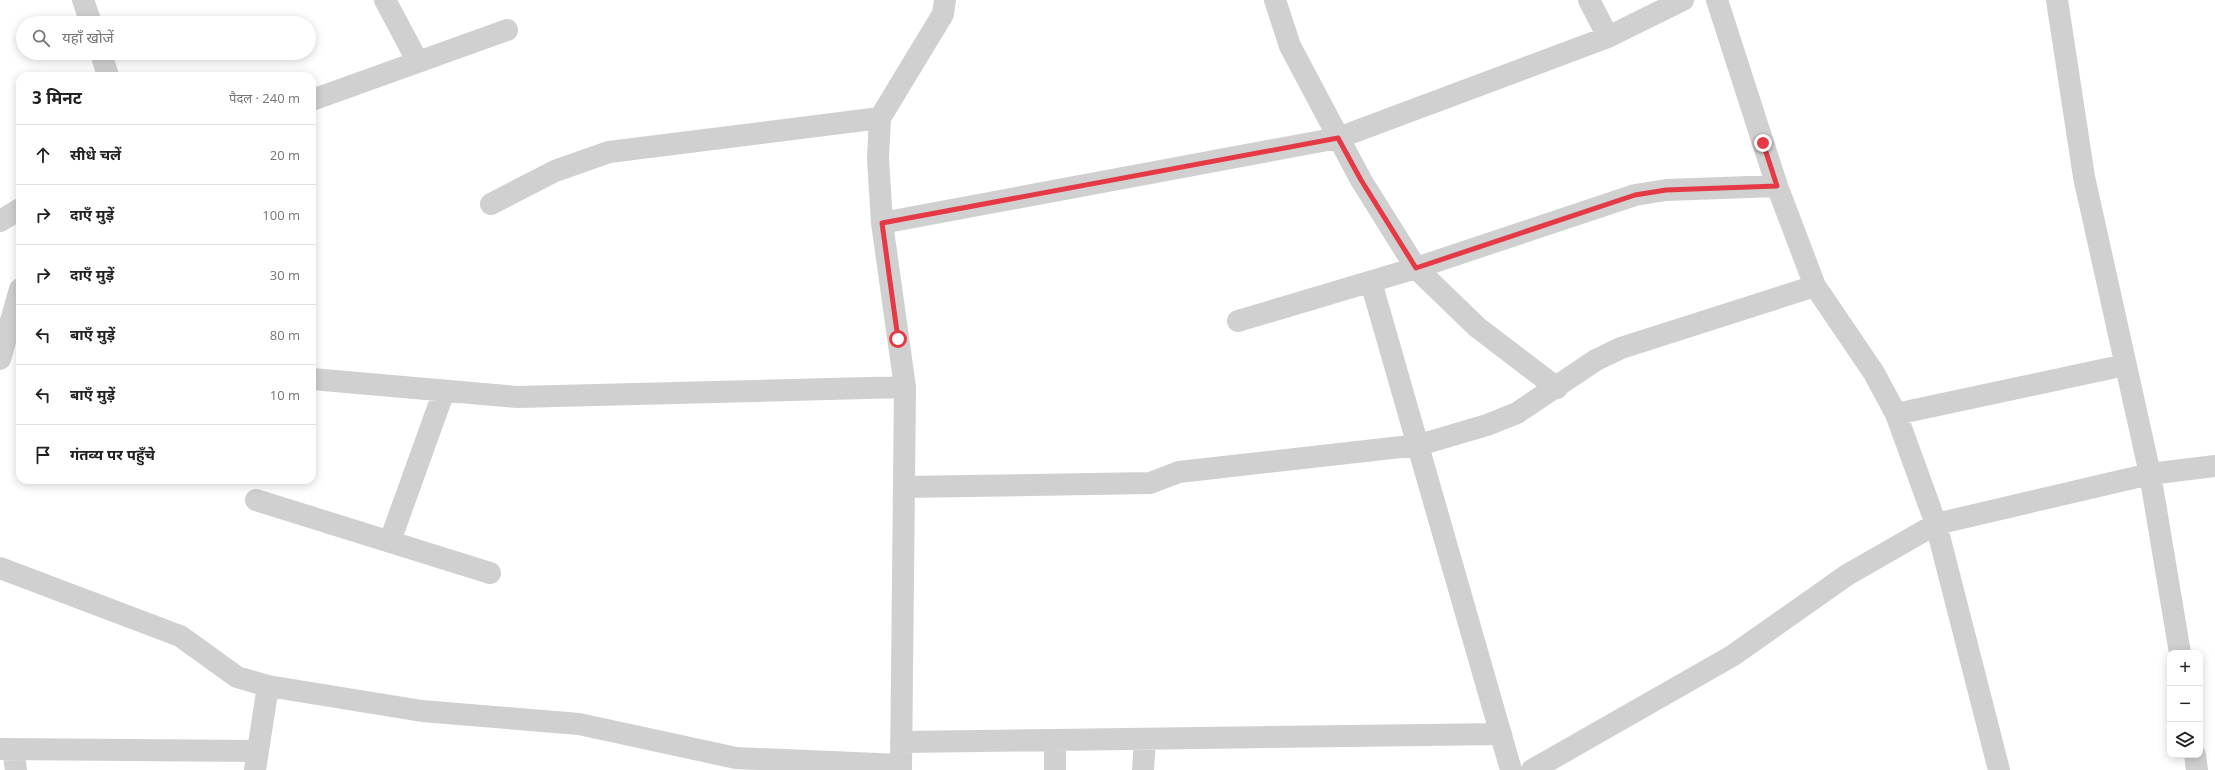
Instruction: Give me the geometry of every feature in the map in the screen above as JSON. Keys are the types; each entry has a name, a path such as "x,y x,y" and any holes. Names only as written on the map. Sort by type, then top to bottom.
{"street":[{"path":"83,0 89,16"},
{"path":"385,0 418,62"},
{"path":"0,568 180,636 237,677 268,686 422,711 579,724 736,758 901,768 905,387 882,223 878,158 880,118 943,14 945,0"},
{"path":"1274,0 1290,46 1338,138 1361,180 1416,268 1477,327 1557,388"},
{"path":"1589,0 1608,38"},
{"path":"882,223 1338,138 1608,38 1683,0"},
{"path":"1717,0 1777,186 1815,286 1874,373 1896,414 1936,524 1999,770"},
{"path":"2057,0 2084,177 2150,474 2179,650"},
{"path":"316,99 507,30"},
{"path":"103,60 107,72"},
{"path":"491,204 555,171 609,152 880,118"},
{"path":"1238,321 1416,268 1635,195 1666,190 1777,186"},
{"path":"0,220 16,211"},
{"path":"1371,282 1511,770"},
{"path":"904,487 1150,483 1179,472 1419,445 1486,425 1517,413 1557,388 1596,360 1621,348 1815,286"},
{"path":"0,359 16,303"},
{"path":"1896,414 2125,365"},
{"path":"316,379 517,397 905,387"},
{"path":"390,541 444,391"},
{"path":"1532,770 1732,656 1847,575 1936,524 2150,474 2215,466"},
{"path":"256,500 490,573"},
{"path":"10,756 256,761 268,686"},
{"path":"901,742 1501,734"},
{"path":"1143,770 1145,739"},
{"path":"1055,740 1055,770"},
{"path":"2195,758 2197,770"}],"route":[{"path":"898,339 882,223 1338,138 1361,180 1416,268 1635,195 1666,190 1777,186 1763,143"}]}
